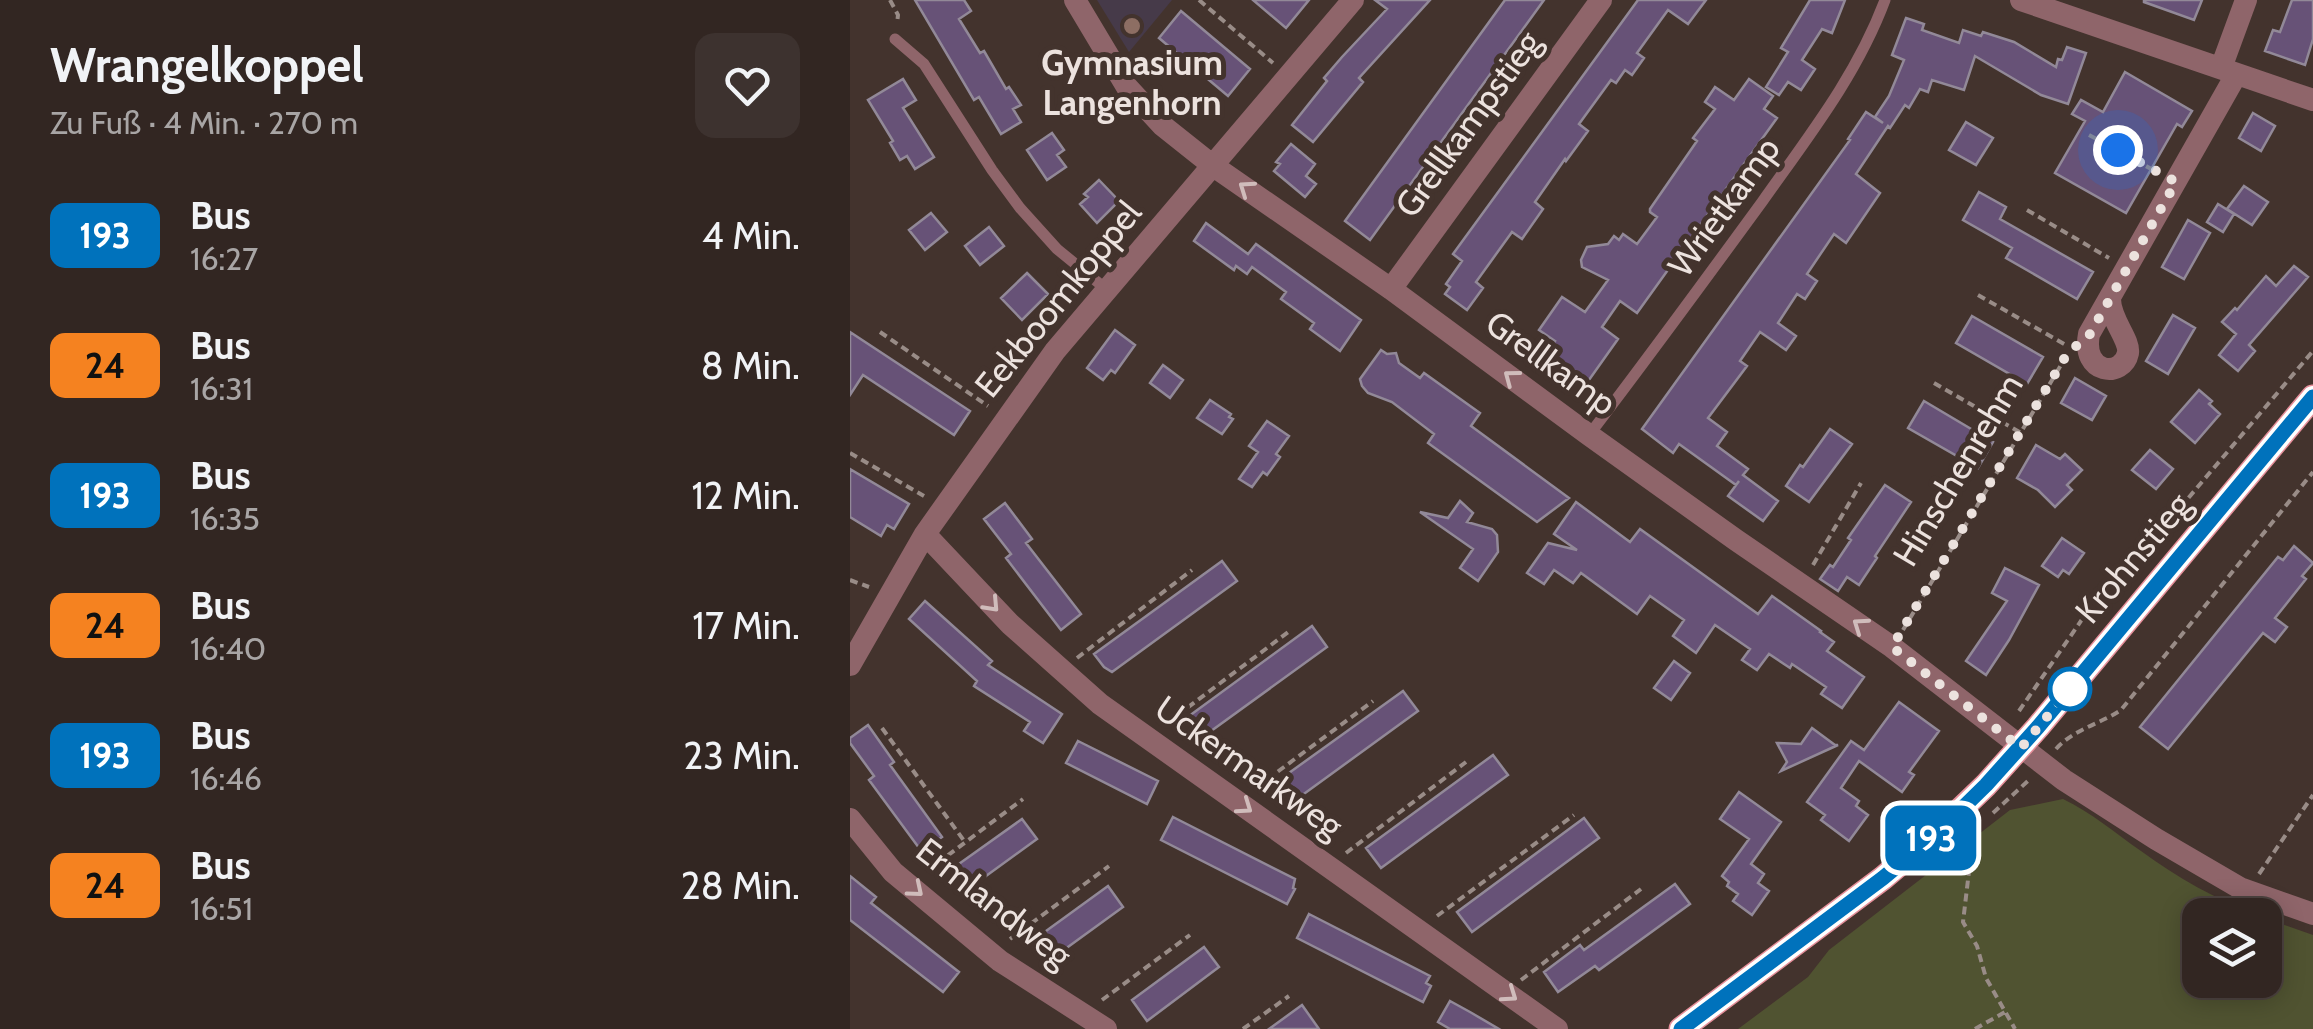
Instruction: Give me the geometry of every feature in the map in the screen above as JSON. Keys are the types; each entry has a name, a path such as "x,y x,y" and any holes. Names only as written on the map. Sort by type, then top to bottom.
{"main road":[{"name":"Krohnstieg","path":"1681,1029 1936,834 2021,748 2313,396"}],"street":[{"name":"Grellkamp","path":"1075,0 1127,87 1163,126 1212,165 1892,647 2044,765 2156,840 2247,890 2313,914"},
{"name":"Eekboomkoppel","path":"850,665 925,534 1055,352 1353,0"},
{"name":"Grellkampstieg","path":"1391,289 1601,0"},
{"path":"2021,0 2313,100"},
{"path":"2110,299 2176,182 2229,71 2246,0"},
{"name":"Uckermarkweg","path":"925,534 1010,624 1100,704 1557,1029"},
{"name":"Ermlandweg","path":"850,819 894,872 990,954 1106,1029"}],"lane":[{"name":"Wrietkamp","path":"1589,435 1840,94 1874,30 1885,0"},
{"path":"895,39 924,64 1020,208 1057,249 1106,289"}],"path":[{"path":"890,0 898,15 895,39"},
{"path":"1199,0 1288,76"},
{"path":"2089,135 2176,182"},
{"path":"2027,210 2127,269"},
{"name":"Hinschenrehm","path":"1892,647 2073,349 1978,295"},
{"path":"880,332 991,408 1001,424"},
{"path":"1998,729 2018,712 2083,618 2313,351"},
{"path":"1934,383 2022,433"},
{"path":"850,453 943,508"},
{"path":"2044,765 2060,744 2121,710 2313,472"},
{"path":"1802,584 1861,483"},
{"path":"1062,670 1192,570"},
{"path":"1148,738 1292,630"},
{"path":"1237,802 1373,701"},
{"path":"882,728 965,842"},
{"path":"1328,866 1466,762"},
{"path":"2247,890 2313,796"},
{"path":"909,884 1023,799"},
{"path":"1418,930 1574,815"},
{"path":"1974,829 1963,922 1978,946 1986,978 2015,1029"},
{"path":"990,954 1109,866"},
{"path":"1505,992 1640,889"},
{"path":"1082,1014 1190,934"},
{"path":"1243,1029 1289,996"},
{"path":"1976,1029 2005,1012"}],"shaded area":[{"name":"Gymnasium Langenhorn","path":"1097,0 1172,0 1129,52"}],"green space":[{"path":"2063,799 2154,861 2219,898 2182,898 2182,998 2282,998 2282,924 2313,935 2313,1029 1738,1029 1808,977 1829,950 2010,810"}],"building":[{"path":"915,0 964,0 971,11 959,19 1021,105 1013,109 1021,122 1001,134 979,97 974,100"},
{"path":"1253,0 1309,0 1286,28"},
{"path":"1375,0 1430,0 1359,78 1363,82 1313,142 1292,125 1327,81 1324,78 1387,9"},
{"path":"1505,0 1544,0 1370,240 1345,221"},
{"path":"1638,0 1706,0 1688,24 1668,10 1637,53 1644,58 1632,75 1625,70 1616,83 1611,80 1579,124 1588,131 1535,202 1543,209 1522,239 1512,232 1476,282 1483,288 1467,310 1445,294 1450,287 1446,284 1462,261 1453,254"},
{"path":"1810,0 1845,0 1832,33 1822,29 1802,60 1815,69 1801,90 1788,82 1779,95 1766,87 1788,52 1781,48"},
{"path":"2144,0 2202,0 2194,20"},
{"path":"2292,0 2313,0 2313,39 2305,65 2265,51 2273,30 2280,32"},
{"path":"1181,11 1250,69 1228,96 1159,38"},
{"path":"1906,18 1924,24 1922,30 1959,43 1963,30 2014,42 2056,67 2067,47 2086,53 2068,104 2041,95 1975,56 1964,90 1932,80 1928,92 1920,89 1909,108 1905,105 1888,126 1856,174 1880,193 1846,243 1834,234 1807,274 1817,281 1805,299 1797,294 1778,323 1796,336 1786,350 1760,332 1740,361 1747,366 1708,418 1727,432 1717,446 1748,469 1743,475 1778,501 1763,521 1728,496 1739,481 1736,485 1679,444 1673,453 1642,429 1850,140 1866,112 1883,123 1875,117 1904,60 1892,55"},
{"path":"2125,72 2192,111 2182,127 2177,124 2126,213 2055,173 2085,121 2072,114 2081,100 2103,112"},
{"path":"903,79 916,100 903,108 934,157 915,169 907,156 900,160 868,100"},
{"path":"1749,79 1773,96 1764,109 1777,118 1637,313 1620,301 1602,327 1618,339 1584,387 1543,358 1555,341 1539,330 1562,297 1585,312 1608,280 1582,267 1587,247 1608,244 1614,236 1619,240 1623,234 1637,244 1657,217 1650,209 1715,109 1705,102 1715,87 1734,100"},
{"path":"2253,113 2275,126 2261,151 2239,138"},
{"path":"1966,122 1993,138 1976,165 1949,150"},
{"path":"1052,133 1064,150 1057,155 1066,167 1047,180 1027,150"},
{"path":"1291,144 1315,164 1306,176 1316,184 1305,197 1274,171 1280,164 1276,162"},
{"path":"1099,180 1119,201 1097,223 1080,204 1088,197 1084,194"},
{"path":"2244,186 2268,202 2252,225 2227,209"},
{"path":"1979,192 2006,207 2000,219 2093,272 2077,299 2006,258 2012,248 1963,220"},
{"path":"2218,204 2234,214 2223,232 2207,222"},
{"path":"931,213 947,232 925,250 909,230"},
{"path":"2188,220 2210,233 2184,279 2162,267"},
{"path":"1206,223 1248,254 1256,244 1361,320 1340,351 1310,329 1314,323 1281,299 1286,292 1252,267 1247,274 1236,266 1234,270 1194,241"},
{"path":"989,227 1004,246 980,265 965,246"},
{"path":"2294,266 2308,277 2249,345 2255,351 2238,371 2219,355 2236,334 2222,322 2266,276 2276,286"},
{"path":"1027,273 1048,294 1022,320 1001,298"},
{"path":"2173,315 2195,328 2168,374 2146,361"},
{"path":"1972,316 2043,357 2027,384 1956,343"},
{"path":"1115,330 1135,345 1115,373 1111,370 1103,380 1087,368"},
{"path":"850,332 970,411 954,435 863,375 850,395"},
{"path":"1381,350 1396,353 1399,363 1420,378 1424,373 1480,413 1471,426 1569,498 1537,522 1428,443 1434,434 1392,402 1368,393 1362,386 1360,379"},
{"path":"1163,365 1183,380 1170,398 1150,383"},
{"path":"2075,378 2106,396 2092,420 2061,403"},
{"path":"2199,390 2220,414 2195,443 2171,422"},
{"path":"1210,400 1233,419 1222,434 1197,418"},
{"path":"1924,401 1993,442 1978,468 1908,428"},
{"path":"1267,421 1289,436 1267,475 1263,472 1252,487 1239,479 1258,452 1249,446"},
{"path":"1830,429 1852,444 1809,502 1786,486"},
{"path":"2036,445 2060,459 2065,454 2082,470 2067,485 2072,490 2055,507 2038,490 2017,478"},
{"path":"2150,450 2173,469 2156,489 2132,470"},
{"path":"850,469 909,504 894,529 887,525 881,536 850,517"},
{"path":"1885,485 1911,502 1859,585 1847,577 1838,591 1820,579 1830,565 1833,567"},
{"path":"1460,501 1473,513 1467,522 1492,529 1497,535 1498,552 1478,581 1460,568 1473,549 1420,512 1448,518"},
{"path":"1576,502 1630,542 1640,529 1758,614 1772,596 1834,642 1827,651 1864,677 1842,708 1821,694 1826,687 1792,664 1790,668 1769,654 1757,670 1742,660 1750,649 1715,625 1696,653 1673,636 1684,620 1650,596 1637,614 1581,573 1573,583 1554,570 1544,584 1527,573 1548,543 1577,550 1554,534"},
{"path":"1005,503 1032,539 1026,543 1081,614 1061,630 1006,558 1011,554 984,519"},
{"path":"2062,538 2084,553 2069,574 2063,570 2058,577 2042,566"},
{"path":"2294,546 2313,563 2302,576 2306,579 2275,618 2287,627 2275,642 2263,633 2168,749 2140,727 2278,557 2283,560"},
{"path":"1222,561 1237,581 1112,672 1104,667 1094,654"},
{"path":"2005,568 2039,585 1986,675 1966,661 2007,601 1992,593"},
{"path":"925,601 992,661 988,665 1062,714 1043,743 1024,731 1030,722 974,686 977,681 909,619"},
{"path":"1312,626 1327,647 1200,739 1185,719"},
{"path":"1674,661 1690,673 1671,700 1654,688"},
{"path":"1403,691 1418,711 1290,804 1275,783"},
{"path":"1899,702 1939,731 1909,772 1914,775 1902,792 1859,761 1841,788 1859,801 1856,806 1868,815 1849,841 1821,820 1825,815 1807,802 1851,741 1864,750"},
{"path":"868,725 894,762 890,765 942,837 922,852 869,780 874,776 850,743 850,738"},
{"path":"1812,728 1838,745 1781,771 1787,762 1777,743 1801,744"},
{"path":"1078,741 1158,781 1147,804 1066,763"},
{"path":"1493,755 1508,775 1381,868 1366,848"},
{"path":"1739,792 1781,822 1751,864 1764,874 1758,883 1769,891 1752,915 1733,901 1738,894 1722,876 1749,839 1720,819"},
{"path":"1173,817 1295,879 1295,889 1287,904 1161,840"},
{"path":"1584,818 1599,838 1472,932 1457,912"},
{"path":"1022,819 1037,839 964,892 949,871"},
{"path":"850,876 876,897 871,903 959,972 943,992 850,920"},
{"path":"1675,884 1690,904 1599,970 1595,966 1558,992 1544,972 1580,945 1584,950"},
{"path":"1108,886 1123,907 1050,960 1035,939"},
{"path":"1309,914 1430,976 1426,983 1431,986 1423,1002 1297,938"},
{"path":"1204,947 1219,967 1147,1021 1132,1000"},
{"path":"1450,1001 1499,1029 1450,1029 1438,1022"},
{"path":"1302,1005 1319,1029 1269,1029"}],"bus line":[{"name":"193","path":"1681,1029 1883,878 1986,785 2313,397"}],"place":[{"name":"Gymnasium Langenhorn","path":"1132,26"}],"route":[{"path":"2070,689 2021,748 1892,647 2067,354 2090,334 2176,182 2118,150"}]}
